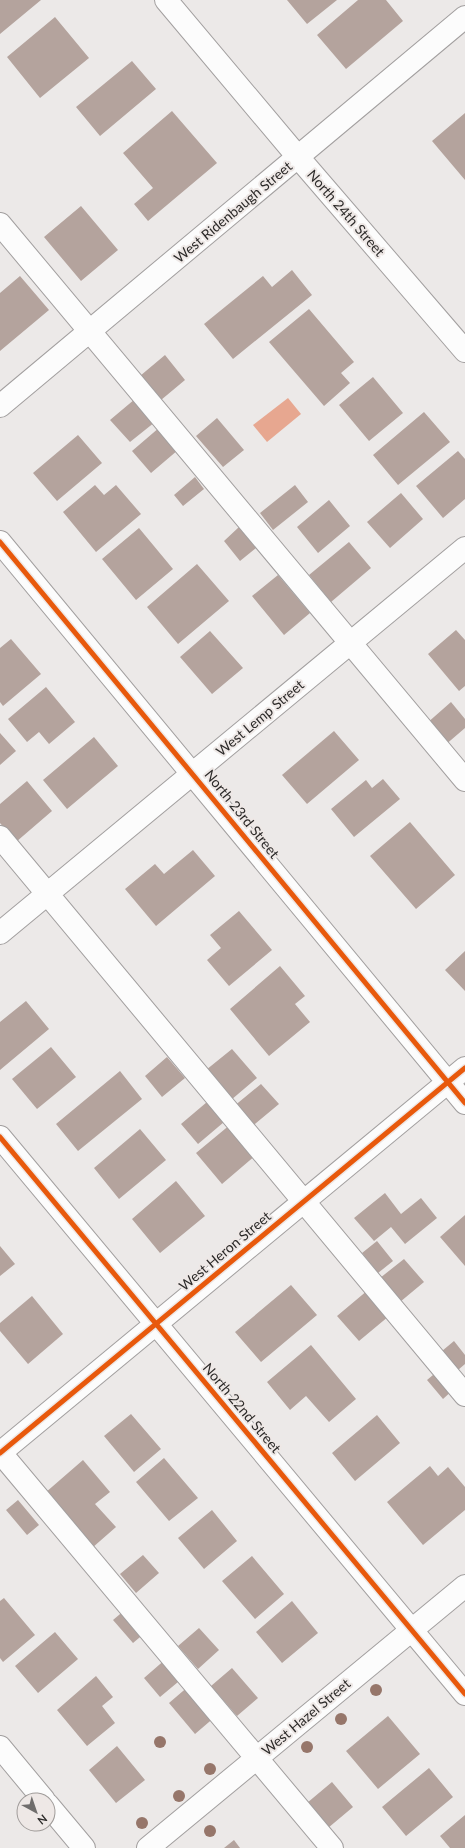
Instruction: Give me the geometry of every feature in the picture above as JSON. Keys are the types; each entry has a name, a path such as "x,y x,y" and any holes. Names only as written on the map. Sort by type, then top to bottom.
{"street":[{"name":"North 24th Street","path":"166,0 298,157 465,351"},
{"name":"West Ridenbaugh Street","path":"0,406 465,17"},
{"path":"0,224 465,780"},
{"name":"North 23rd Street","path":"0,542 465,1103"},
{"name":"West Lemp Street","path":"0,933 465,548"},
{"path":"0,837 465,1395"},
{"name":"West Heron Street","path":"0,1452 465,1068"},
{"name":"North 22nd Street","path":"0,1137 465,1694"},
{"path":"0,1452 332,1848"},
{"name":"West Hazel Street","path":"148,1848 465,1586"},
{"path":"0,1747 37,1792"},
{"path":"56,1815 84,1848"}],"shaded area":[{"path":"288,398 301,414 267,442 253,425"}],"building":[{"path":"0,0 41,0 0,34"},
{"path":"287,0 337,0 307,24"},
{"path":"358,0 386,0 403,21 346,69 317,35"},
{"path":"55,17 89,58 40,98 7,57"},
{"path":"132,61 156,89 100,136 76,107"},
{"path":"172,111 217,163 148,221 134,204 153,188 123,153"},
{"path":"465,113 465,180 432,141"},
{"path":"81,206 118,250 81,281 44,237"},
{"path":"292,270 312,295 233,359 204,324 263,276 272,287"},
{"path":"20,276 49,310 0,351 0,293"},
{"path":"309,309 354,362 341,373 350,383 324,406 269,342"},
{"path":"165,355 185,380 161,400 140,376"},
{"path":"373,377 403,413 369,441 339,405"},
{"path":"135,399 155,422 130,442 110,420"},
{"path":"424,412 450,442 398,485 373,455"},
{"path":"217,418 244,450 223,467 196,436"},
{"path":"160,427 178,450 151,473 132,451"},
{"path":"78,435 102,463 57,501 33,473"},
{"path":"458,451 465,459 465,499 443,518 416,486"},
{"path":"195,477 204,489 183,506 174,495"},
{"path":"95,485 104,495 116,485 141,514 96,552 63,512"},
{"path":"295,485 308,502 273,530 260,513"},
{"path":"401,493 423,519 390,548 367,522"},
{"path":"329,500 350,526 318,553 297,527"},
{"path":"239,527 256,548 240,561 224,541"},
{"path":"139,528 173,569 136,600 102,559"},
{"path":"349,542 371,568 331,602 309,575"},
{"path":"197,564 229,601 178,644 147,607"},
{"path":"278,575 310,613 284,635 252,596"},
{"path":"456,630 465,640 465,686 459,691 428,654"},
{"path":"210,631 243,668 212,694 180,657"},
{"path":"11,639 41,674 3,706 0,702 0,648"},
{"path":"46,687 75,722 49,744 39,732 27,742 8,719"},
{"path":"451,702 465,719 465,728 444,746 426,724"},
{"path":"334,731 359,760 307,804 282,775"},
{"path":"0,733 16,751 0,765"},
{"path":"94,737 118,766 67,809 43,780"},
{"path":"383,779 400,799 354,837 331,809 366,780 372,788"},
{"path":"27,781 52,811 16,842 0,823 0,804"},
{"path":"410,822 455,875 416,909 370,856"},
{"path":"193,850 215,876 156,926 125,889 155,864 164,874"},
{"path":"239,911 272,950 229,986 207,960 221,948 210,935"},
{"path":"465,951 465,991 445,970"},
{"path":"280,966 305,996 295,1004 310,1022 269,1056 230,1009"},
{"path":"26,1001 49,1029 0,1070 0,1022"},
{"path":"51,1047 76,1077 37,1109 12,1079"},
{"path":"232,1049 257,1078 231,1100 206,1070"},
{"path":"167,1057 185,1078 162,1097 145,1076"},
{"path":"120,1071 142,1099 78,1151 56,1124"},
{"path":"261,1084 279,1104 250,1128 233,1107"},
{"path":"207,1102 224,1122 198,1144 181,1124"},
{"path":"231,1124 256,1155 222,1184 196,1153"},
{"path":"140,1129 166,1160 119,1199 94,1168"},
{"path":"176,1181 205,1216 160,1253 132,1219"},
{"path":"385,1193 401,1214 421,1198 437,1218 405,1244 391,1227 374,1241 354,1218"},
{"path":"465,1215 465,1266 440,1237"},
{"path":"377,1241 393,1261 378,1273 362,1253"},
{"path":"0,1246 15,1264 0,1276"},
{"path":"404,1259 424,1282 400,1302 380,1278"},
{"path":"291,1285 317,1315 261,1362 235,1332"},
{"path":"368,1290 389,1316 359,1341 337,1316"},
{"path":"32,1296 63,1334 28,1364 0,1331 0,1323"},
{"path":"454,1341 465,1355 465,1364 458,1370 442,1351"},
{"path":"311,1345 356,1399 329,1422 306,1396 290,1410 267,1382"},
{"path":"439,1370 454,1389 443,1399 427,1380"},
{"path":"131,1414 161,1449 134,1472 104,1436"},
{"path":"377,1415 400,1443 355,1481 332,1453"},
{"path":"164,1458 198,1498 169,1521 136,1482"},
{"path":"83,1460 110,1492 95,1504 116,1527 92,1548 45,1493"},
{"path":"430,1466 438,1476 448,1467 465,1487 465,1510 423,1545 387,1502"},
{"path":"18,1500 39,1525 27,1535 6,1510"},
{"path":"212,1510 237,1541 204,1569 178,1538"},
{"path":"143,1555 159,1573 136,1593 120,1574"},
{"path":"252,1556 284,1594 255,1619 222,1581"},
{"path":"4,1598 35,1635 3,1662 0,1658 0,1601"},
{"path":"292,1601 318,1633 282,1663 256,1632"},
{"path":"126,1609 146,1632 133,1643 113,1620"},
{"path":"199,1628 219,1650 198,1669 178,1646"},
{"path":"55,1632 78,1659 38,1693 15,1666"},
{"path":"167,1658 184,1677 160,1697 144,1678"},
{"path":"232,1668 258,1698 237,1716 211,1686"},
{"path":"96,1676 113,1697 102,1706 115,1723 87,1746 57,1710"},
{"path":"190,1685 216,1716 195,1734 169,1703"},
{"path":"388,1716 420,1754 378,1789 346,1751"},
{"path":"117,1746 145,1780 116,1803 89,1770"},
{"path":"429,1768 453,1797 406,1836 382,1807"},
{"path":"332,1782 353,1807 328,1828 307,1803"},
{"path":"465,1815 465,1848 450,1848 440,1836"},
{"path":"234,1840 240,1848 224,1848"}],"cycle path":[{"path":"0,542 465,1103"},
{"path":"0,1453 465,1068"},
{"path":"0,1137 465,1694"}]}
